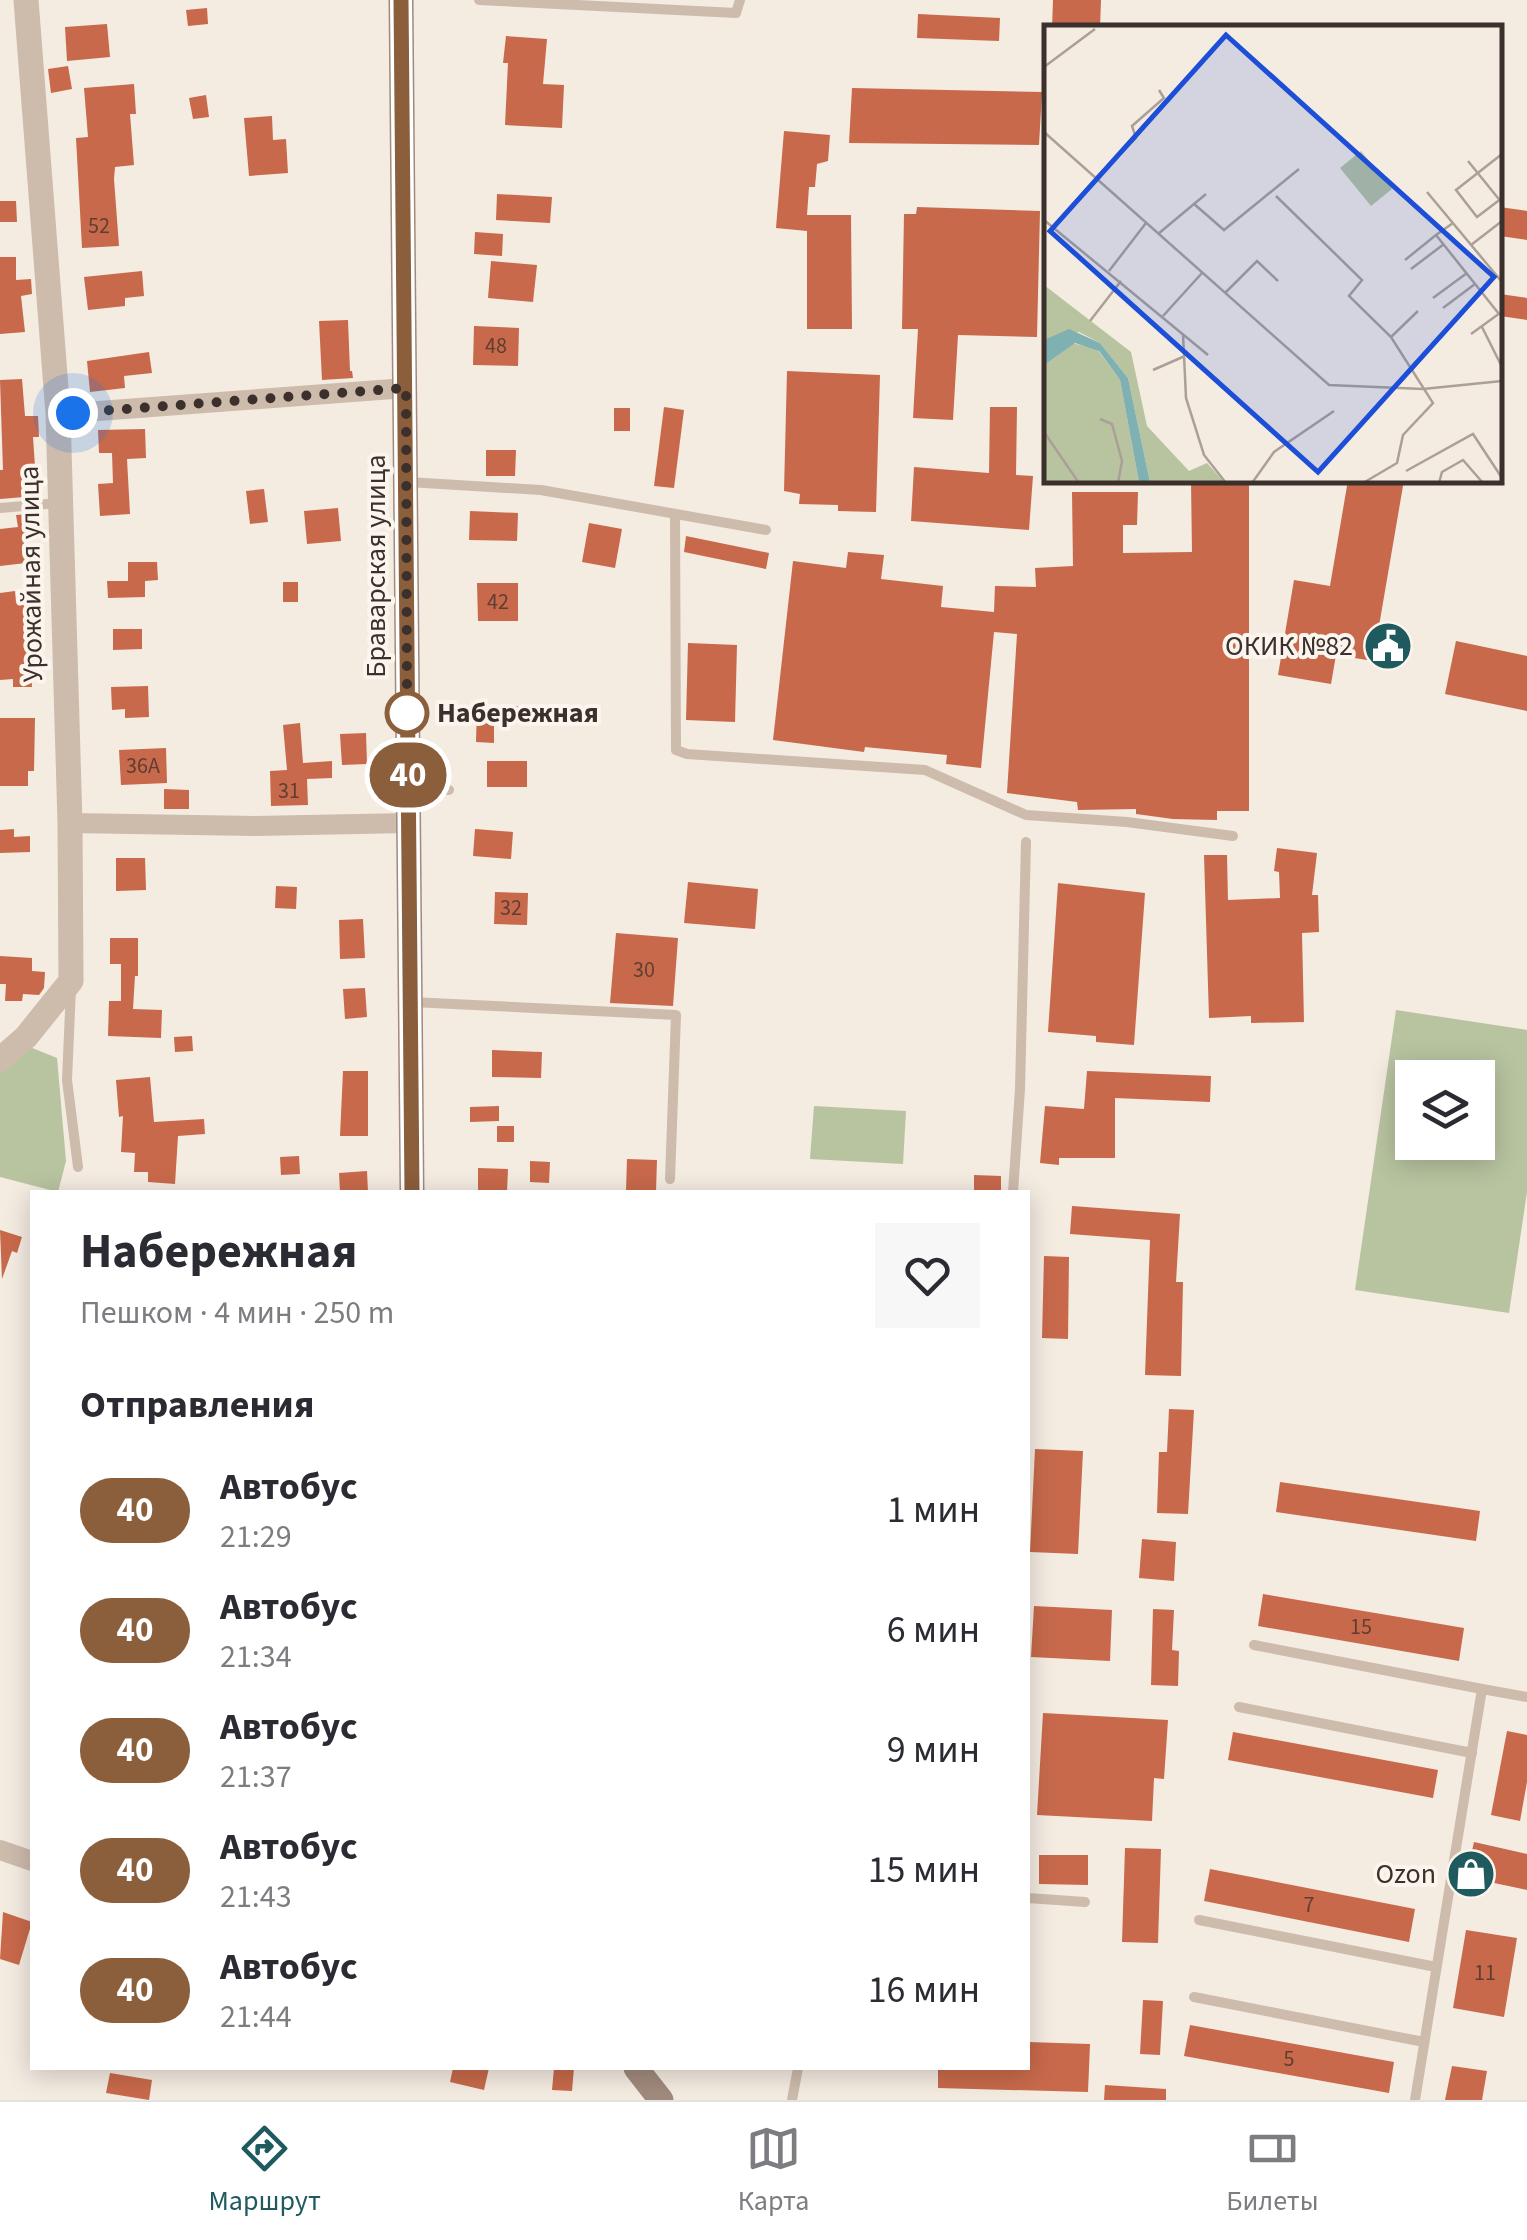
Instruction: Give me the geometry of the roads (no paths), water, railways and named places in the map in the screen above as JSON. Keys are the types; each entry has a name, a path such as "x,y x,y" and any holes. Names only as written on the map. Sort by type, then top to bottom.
{"main road":[{"name":"Браварская улица","path":"400,0 412,1190"},
{"path":"638,2070 661,2100"}],"street":[{"name":"Урожайная улица","path":"26,0 58,414 71,981"},
{"path":"58,414 406,388"},
{"path":"70,823 409,823"},
{"path":"0,1060 26,1037 71,981"},
{"path":"0,1850 30,1860"}],"lane":[{"path":"479,0 690,13 736,13 740,0"},
{"path":"406,482 541,490 766,530"},
{"path":"0,508 60,503"},
{"path":"674,514 676,750 687,754 925,770 1026,814 1233,836"},
{"path":"408,789 448,790"},
{"path":"1012,1190 1020,1088 1026,842"},
{"path":"71,981 68,1080 78,1167"},
{"path":"411,1002 676,1015 670,1179"},
{"path":"1254,1646 1527,1698"},
{"path":"1415,2100 1482,1688"},
{"path":"1239,1706 1472,1753"},
{"path":"1030,1898 1085,1902"},
{"path":"1199,1920 1436,1967"},
{"path":"1194,1997 1424,2042"},
{"path":"792,2100 798,2070"}],"place":[{"name":"ОКИК №82","path":"1388,646"},
{"name":"Набережная","path":"407,713"},
{"name":"Ozon","path":"1471,1874"}]}
